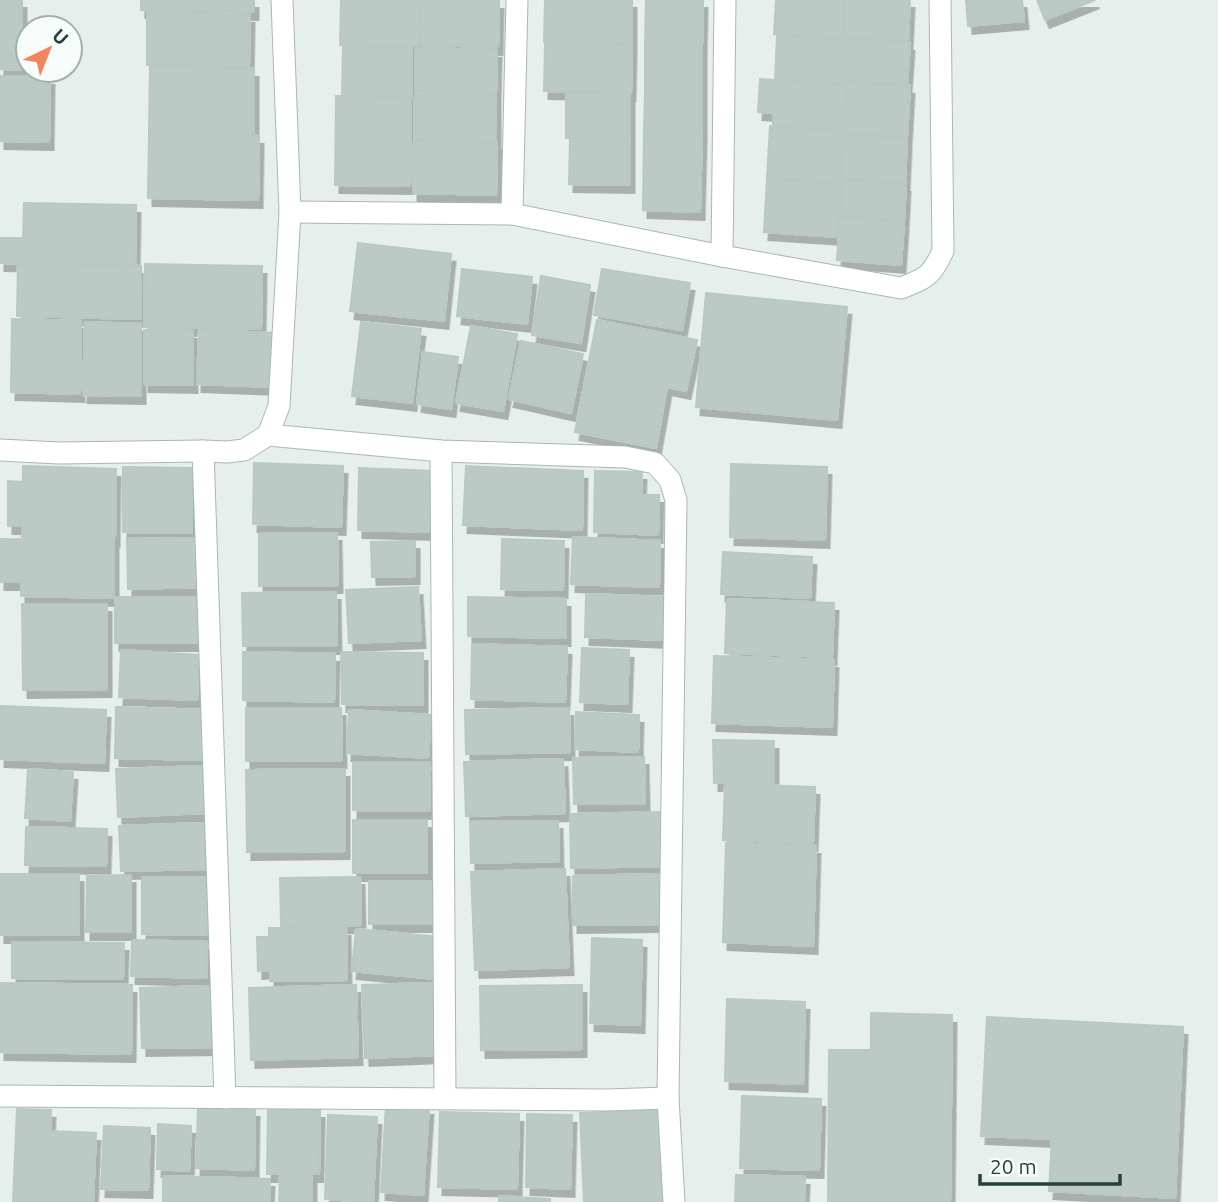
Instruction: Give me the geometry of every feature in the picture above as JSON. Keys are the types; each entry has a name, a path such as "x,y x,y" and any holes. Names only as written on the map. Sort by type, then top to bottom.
{"street":[{"path":"0,450 59,453 227,453 244,450 268,435 279,406 290,212 282,0"},
{"path":"512,214 517,0"},
{"path":"722,256 726,0"},
{"path":"290,212 512,214 901,288 922,279 936,268 943,251 940,0"},
{"path":"268,435 441,451 625,457 655,463 670,480 676,500 668,1098 674,1202"},
{"path":"203,451 225,1098"},
{"path":"441,451 445,1098"},
{"path":"0,1096 607,1100 668,1098"}],"building":[{"path":"0,0 22,0 22,14 14,14 14,70 0,69"},
{"path":"141,0 254,0 254,12 141,10"},
{"path":"341,0 419,0 418,46 340,45"},
{"path":"421,0 499,1 498,47 420,45"},
{"path":"545,0 632,0 632,43 544,42"},
{"path":"646,0 703,0 702,46 645,44"},
{"path":"776,0 844,0 842,39 774,34"},
{"path":"845,0 910,0 908,41 843,37"},
{"path":"966,0 1022,0 1024,21 968,26"},
{"path":"1037,0 1095,0 1045,20"},
{"path":"147,13 250,15 249,67 147,65"},
{"path":"777,35 846,40 843,84 775,80"},
{"path":"849,38 910,43 907,85 846,81"},
{"path":"545,43 632,44 631,93 544,91"},
{"path":"645,44 702,46 702,93 645,92"},
{"path":"343,46 412,47 412,98 342,96"},
{"path":"416,48 497,50 496,94 415,92"},
{"path":"150,66 254,69 254,133 149,132"},
{"path":"0,76 14,76 14,84 50,84 49,142 0,141"},
{"path":"760,79 846,85 843,130 773,126 773,113 758,112"},
{"path":"848,82 910,86 907,137 845,133"},
{"path":"645,92 702,93 702,133 644,132"},
{"path":"566,93 630,93 630,138 566,138"},
{"path":"415,95 496,96 496,141 414,139"},
{"path":"336,96 411,98 410,186 335,185"},
{"path":"770,126 843,132 839,183 767,178"},
{"path":"644,132 702,133 700,212 643,210"},
{"path":"149,134 259,136 258,200 148,198"},
{"path":"845,134 907,139 905,183 841,179"},
{"path":"570,138 630,139 630,185 569,184"},
{"path":"414,141 497,143 496,195 413,193"},
{"path":"767,179 841,184 838,237 764,232"},
{"path":"843,180 906,184 904,220 840,216"},
{"path":"24,203 136,205 135,266 0,263 0,238 23,238"},
{"path":"840,218 904,222 901,265 837,260"},
{"path":"358,243 451,254 444,321 350,311"},
{"path":"18,264 141,266 141,319 17,316"},
{"path":"145,264 262,266 261,329 144,327"},
{"path":"462,269 532,277 527,324 457,316"},
{"path":"602,269 690,283 682,330 594,315"},
{"path":"541,276 590,285 581,343 532,335"},
{"path":"706,293 847,307 837,420 696,407"},
{"path":"12,319 81,321 80,394 11,392"},
{"path":"597,320 697,340 686,391 667,387 656,448 575,432"},
{"path":"85,322 141,324 141,396 83,395"},
{"path":"361,322 421,329 412,403 352,396"},
{"path":"471,326 517,334 503,411 456,403"},
{"path":"144,330 193,331 193,385 144,384"},
{"path":"199,330 278,333 276,387 197,384"},
{"path":"521,341 583,354 571,413 509,399"},
{"path":"423,352 458,357 451,409 417,404"},
{"path":"254,463 343,466 341,527 253,524"},
{"path":"731,464 827,467 825,540 730,537"},
{"path":"23,466 116,469 115,539 22,537 22,526 8,526 8,481 23,482"},
{"path":"466,466 583,471 582,530 463,525"},
{"path":"123,467 192,468 192,533 123,532"},
{"path":"359,468 435,471 433,532 358,530"},
{"path":"595,471 642,472 641,495 659,495 658,535 594,532"},
{"path":"337,533 338,585 259,586 259,534"},
{"path":"573,537 660,541 659,587 571,584"},
{"path":"199,538 200,587 128,589 127,539"},
{"path":"0,539 114,541 114,598 21,596 21,582 0,582"},
{"path":"502,539 564,541 563,590 501,589"},
{"path":"415,541 415,576 372,577 371,542"},
{"path":"723,552 812,557 810,598 721,594"},
{"path":"418,587 421,640 349,643 346,590"},
{"path":"336,592 337,646 243,646 242,593"},
{"path":"586,594 667,597 666,640 585,637"},
{"path":"115,597 197,597 198,643 115,643"},
{"path":"468,597 566,599 566,638 468,636"},
{"path":"727,599 834,603 832,657 725,653"},
{"path":"22,604 107,604 107,689 23,690"},
{"path":"472,644 567,647 565,702 471,699"},
{"path":"582,648 629,650 627,704 580,702"},
{"path":"121,650 199,655 197,700 119,697"},
{"path":"243,652 335,654 334,702 243,700"},
{"path":"341,652 423,653 423,705 342,704"},
{"path":"714,656 834,660 832,727 712,723"},
{"path":"0,706 106,710 104,763 0,759"},
{"path":"116,707 208,710 206,760 115,758"},
{"path":"246,708 341,708 342,760 246,761"},
{"path":"569,708 570,752 466,754 465,710"},
{"path":"349,710 431,715 428,758 347,753"},
{"path":"576,712 639,715 638,752 575,749"},
{"path":"713,740 774,741 774,783 714,783"},
{"path":"644,757 645,803 574,804 573,758"},
{"path":"563,759 565,813 466,816 464,762"},
{"path":"353,762 430,762 430,811 353,810"},
{"path":"203,766 205,813 118,817 116,769"},
{"path":"28,769 73,772 70,821 25,818"},
{"path":"345,769 345,851 247,852 246,770"},
{"path":"725,784 815,787 813,843 723,840"},
{"path":"666,812 667,866 571,868 570,814"},
{"path":"353,820 427,820 427,873 353,873"},
{"path":"558,821 559,861 471,863 470,822"},
{"path":"204,823 206,869 121,871 119,826"},
{"path":"26,827 107,829 106,866 25,865"},
{"path":"726,843 816,846 813,946 723,942"},
{"path":"565,869 569,967 475,970 471,872"},
{"path":"0,874 79,874 79,935 0,935"},
{"path":"658,874 659,924 573,925 573,876"},
{"path":"131,875 131,932 86,932 87,876"},
{"path":"142,877 208,878 208,935 142,934"},
{"path":"360,877 361,925 281,926 280,878"},
{"path":"369,881 432,881 432,924 369,924"},
{"path":"269,928 346,928 347,980 270,981 270,970 258,971 257,937 269,937"},
{"path":"356,929 439,937 435,979 352,971"},
{"path":"592,938 642,940 640,1025 590,1023"},
{"path":"132,940 207,942 207,978 131,976"},
{"path":"12,942 124,943 123,979 12,978"},
{"path":"0,983 132,985 131,1054 0,1052"},
{"path":"433,983 437,1055 365,1058 362,985"},
{"path":"356,985 358,1057 251,1060 249,988"},
{"path":"582,985 582,1049 481,1050 480,986"},
{"path":"214,986 216,1047 142,1048 140,988"},
{"path":"727,999 805,1002 803,1084 725,1081"},
{"path":"871,1013 952,1015 950,1202 828,1202 829,1050 871,1050"},
{"path":"987,1017 1183,1027 1175,1198 1049,1191 1052,1139 981,1136"},
{"path":"742,1096 821,1099 819,1170 740,1168"},
{"path":"386,1105 429,1107 423,1195 381,1192"},
{"path":"198,1107 255,1109 254,1170 196,1168"},
{"path":"17,1109 51,1110 50,1131 96,1133 93,1202 13,1202"},
{"path":"268,1109 320,1110 319,1174 312,1174 312,1202 279,1202 280,1174 267,1174"},
{"path":"661,1110 665,1202 584,1202 580,1113"},
{"path":"440,1112 519,1114 517,1189 438,1187"},
{"path":"527,1114 572,1115 570,1189 526,1187"},
{"path":"328,1115 377,1117 373,1202 325,1199"},
{"path":"158,1124 191,1126 189,1171 157,1169"},
{"path":"104,1126 150,1128 148,1190 101,1189"},
{"path":"736,1175 805,1177 804,1202 735,1202"},
{"path":"163,1176 270,1179 269,1202 163,1202"},
{"path":"499,1196 550,1199 550,1202 499,1202"}]}
